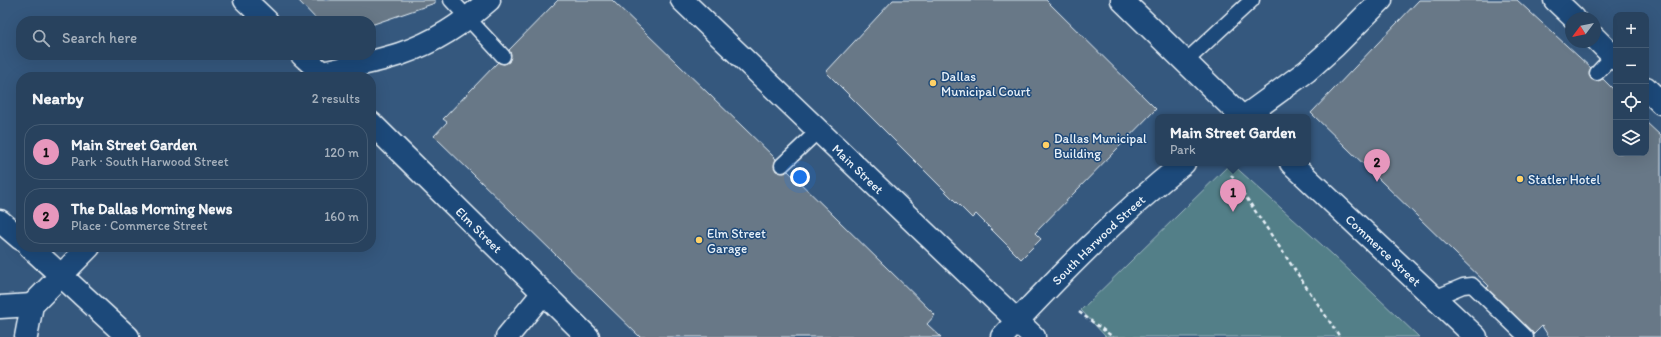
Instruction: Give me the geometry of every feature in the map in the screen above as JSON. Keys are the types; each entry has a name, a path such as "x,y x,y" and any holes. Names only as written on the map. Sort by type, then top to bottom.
{"main road":[{"path":"245,0 262,16"},
{"path":"335,72 400,54 446,33 468,19 489,0"},
{"name":"Main Street","path":"682,0 1034,337"},
{"path":"1122,0 1240,114"},
{"path":"1247,114 1307,71 1382,0"},
{"path":"1556,0 1568,12"},
{"path":"1601,44 1613,55"},
{"path":"307,60 317,72"},
{"path":"1649,91 1661,102"},
{"name":"Elm Street","path":"376,128 588,337"},
{"name":"South Harwood Street","path":"1002,337 1118,219 1149,190 1180,166"},
{"name":"Commerce Street","path":"1294,166 1476,337"},
{"path":"0,221 16,235"},
{"path":"36,252 128,337"},
{"path":"26,337 32,305 83,252"},
{"path":"508,337 543,294"},
{"path":"0,306 32,305"}],"lane":[{"path":"452,0 503,56"},
{"path":"1185,62 1252,0"},
{"path":"1597,73 1613,59"},
{"path":"782,166 818,130"},
{"path":"1434,298 1463,286 1472,285 1526,337"}],"path":[{"path":"1231,175 1340,337"},
{"path":"1079,312 1113,337"}],"green space":[{"path":"1228,166 1234,166 1333,255 1419,337 1106,337 1081,310"}],"building":[{"path":"298,0 435,0 435,3 376,23 376,16 313,16"},
{"name":"Elm Street Garage","path":"558,0 612,0 776,159 774,167 776,171 784,173 788,171 935,315 927,324 941,337 640,337 434,136 447,122 443,119 498,62 504,64 509,62 511,54 509,50"},
{"path":"893,0 1046,0 1156,109 1035,233 1041,239 1021,259 976,214 972,218 826,72"},
{"name":"Statler Hotel","path":"1419,0 1517,0 1565,44 1565,48 1569,48 1591,68 1589,75 1591,79 1595,81 1603,79 1613,89 1613,156 1649,156 1649,125 1661,136 1661,337 1549,337 1542,326 1534,334 1487,288 1489,286 1311,113"}],"place":[{"name":"Dallas Municipal Court","path":"933,83"},
{"name":"Dallas Municipal Building","path":"1046,145"},
{"name":"Statler Hotel","path":"1520,179"},
{"name":"The Dallas Morning News","path":"1377,182"},
{"name":"Main Street Garden","path":"1233,212"},
{"name":"Elm Street Garage","path":"699,240"}]}
